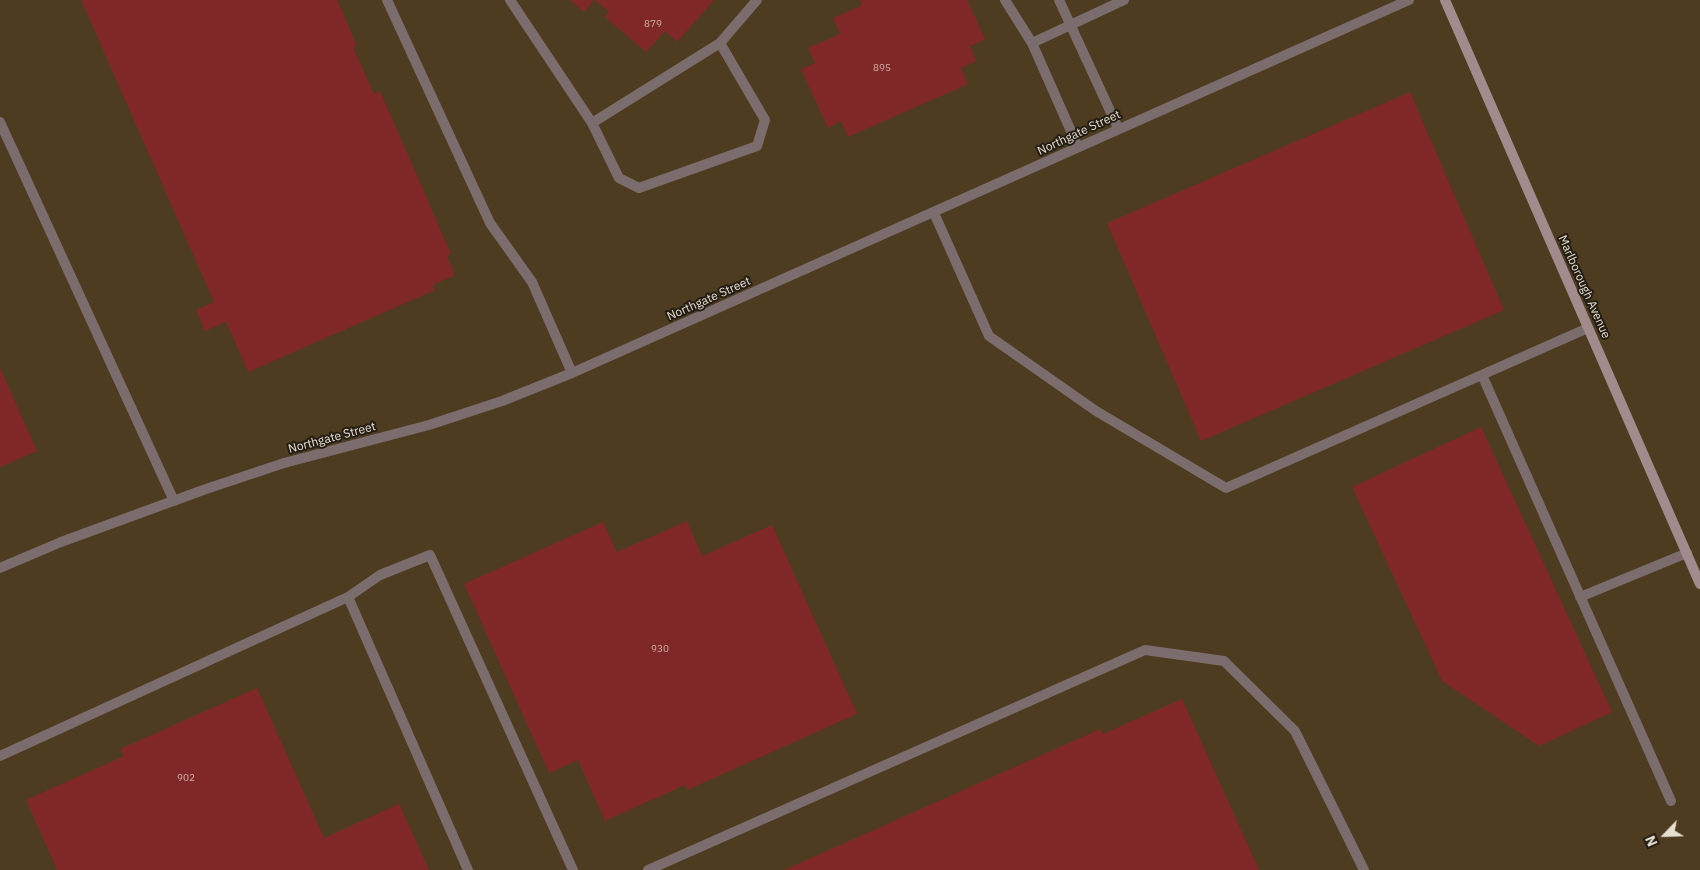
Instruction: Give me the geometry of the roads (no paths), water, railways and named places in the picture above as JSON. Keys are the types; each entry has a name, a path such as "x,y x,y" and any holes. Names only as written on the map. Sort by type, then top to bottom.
{"street":[{"path":"387,0 490,223 532,282 572,373"},
{"path":"510,0 592,123 619,178 639,188 757,146 766,120 720,43"},
{"path":"592,123 720,43 757,0"},
{"path":"1005,0 1032,43 1078,147"},
{"path":"1059,0 1118,128"},
{"path":"1032,43 1124,0"},
{"name":"Northgate Street","path":"0,568 174,500 284,463 466,413 572,373 934,213 1118,128 1409,0"},
{"name":"Marlborough Avenue","path":"1445,0 1700,584"},
{"path":"0,122 174,500"},
{"path":"934,213 989,336 1096,410 1226,488 1588,328"},
{"path":"1482,375 1670,801"},
{"path":"1580,597 1686,553"},
{"path":"0,756 348,598 380,575 430,555 573,870"},
{"path":"348,598 468,870"},
{"path":"648,870 1144,650 1224,661 1295,731 1364,870"}]}
